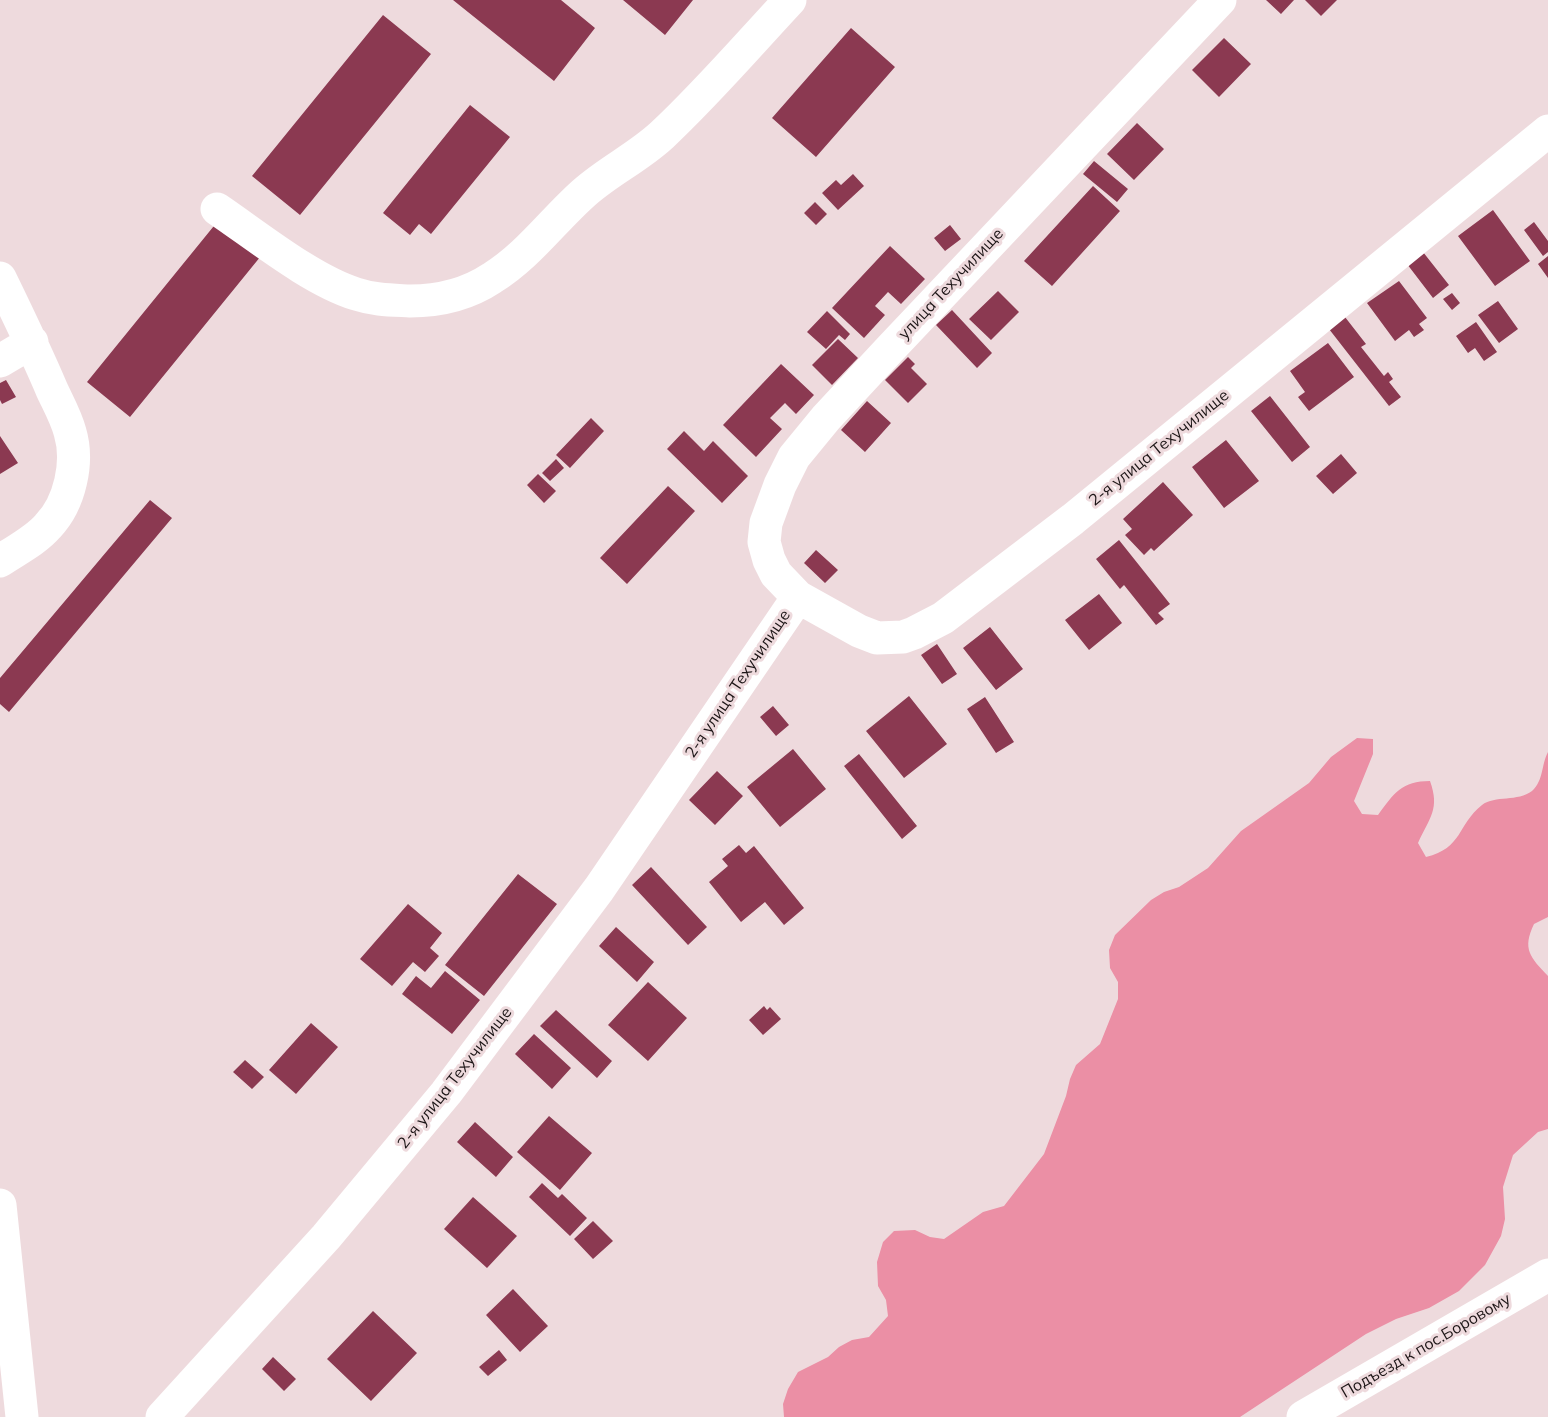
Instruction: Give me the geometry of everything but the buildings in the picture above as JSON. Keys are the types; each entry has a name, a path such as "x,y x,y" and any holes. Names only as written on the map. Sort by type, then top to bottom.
{"street":[{"path":"216,209 316,276 355,294 383,300 430,301 456,294 492,278 555,224 576,200 605,175 637,156 662,135 790,0"},
{"name":"улица Техучилище","path":"798,597 776,574 764,542 766,523 780,485 794,457 826,418 1220,0"},
{"name":"2-я улица Техучилище","path":"162,1417 326,1237 446,1093 599,889 798,597 859,631 877,638 903,637 943,618 1073,519 1548,131"},
{"path":"0,278 32,342 70,432 72,468 69,487 48,526 28,543 0,561"},
{"path":"0,361 32,342"},
{"path":"0,1205 22,1417"},
{"name":"Подъезд к пос.Боровому","path":"1303,1417 1548,1275"}],"shaded area":[{"path":"1357,738 1373,739 1373,754 1354,801 1362,814 1378,815 1389,800 1405,786 1430,781 1434,806 1418,843 1426,857 1447,848 1482,805 1493,800 1520,796 1532,791 1539,782 1548,752 1548,917 1534,924 1528,946 1532,958 1548,976 1548,1129 1538,1132 1513,1155 1503,1187 1505,1219 1501,1236 1485,1265 1459,1291 1429,1308 1396,1319 1366,1334 1240,1417 784,1417 783,1404 788,1389 798,1372 828,1357 839,1347 852,1340 869,1337 888,1316 886,1300 878,1286 877,1262 883,1242 894,1231 915,1230 930,1237 944,1239 983,1212 1004,1206 1044,1154 1076,1065 1100,1044 1118,999 1118,982 1110,968 1109,950 1115,935 1151,900 1179,887 1208,868 1241,831 1309,783 1331,757"}]}
